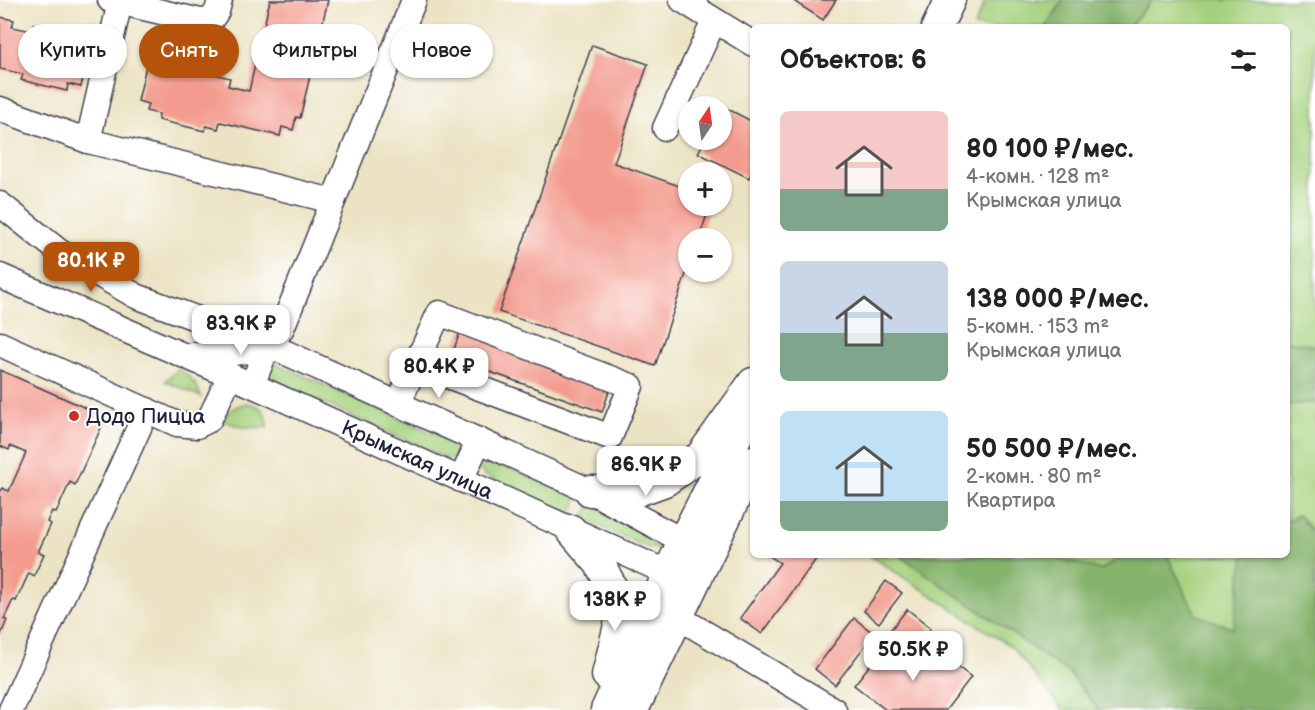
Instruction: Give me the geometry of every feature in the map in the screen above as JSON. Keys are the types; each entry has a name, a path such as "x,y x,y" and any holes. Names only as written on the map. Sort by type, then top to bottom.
{"main road":[{"path":"938,24 950,0"},
{"path":"590,491 635,492 665,482 701,456 750,387"},
{"path":"606,710 683,541 750,411"},
{"path":"633,710 750,467"},
{"path":"571,530 600,564 614,592 620,621 599,710"},
{"path":"683,541 699,570"},
{"path":"668,573 699,570"}],"street":[{"path":"88,141 115,1 200,21 211,20 220,0"},
{"path":"252,386 263,358 282,328 414,0"},
{"path":"682,0 750,42"},
{"path":"665,128 714,21"},
{"path":"0,109 88,141 333,201"},
{"path":"0,204 60,252 136,296 270,346"},
{"name":"Крымская улица","path":"0,276 230,376 668,573"},
{"path":"398,404 416,364 439,314 631,386 610,438 416,364"},
{"path":"0,344 177,424 197,426 209,420 230,376"},
{"name":"Крымская улица","path":"165,349 191,355 218,356 244,353 270,346 590,491 683,541"},
{"path":"11,710 147,410"},
{"path":"461,480 479,440"},
{"path":"678,617 834,710"}],"green space":[{"path":"986,0 1063,0 1048,24 975,24"},
{"path":"1063,0 1152,0 1132,24 1048,24"},
{"path":"1152,0 1315,0 1315,346 1290,342 1290,24 1132,24"},
{"path":"1290,342 1315,346 1315,402 1290,405"},
{"path":"275,363 455,443 459,446 460,454 453,459 448,459 272,380 267,373 271,365"},
{"path":"179,369 193,381 201,397 165,381"},
{"path":"1315,402 1315,535 1298,515 1290,519 1290,405"},
{"path":"247,403 263,411 267,428 242,427 222,420 233,409"},
{"path":"487,458 578,498 571,514 484,475 479,468 483,460"},
{"path":"591,504 656,538 662,550 646,547 583,519"},
{"path":"1298,515 1315,535 1315,710 1099,710 1069,673 903,558 1056,558 1101,570 1120,558 1168,558 1196,615 1233,628 1244,558 1290,558 1290,519"},
{"path":"874,558 903,558 1069,673 1099,710 1063,710 1012,647"},
{"path":"1056,558 1120,558 1101,570"},
{"path":"1168,558 1244,558 1234,628 1196,616"}],"building":[{"path":"270,0 328,0 322,24 264,24"},
{"path":"792,0 836,0 823,20"},
{"path":"0,17 14,20 12,27 18,28 18,73 0,69"},
{"path":"592,45 648,64 614,163 678,185 678,216 707,216 702,228 678,228 678,282 683,282 655,366 499,312"},
{"path":"22,78 83,78 81,87 68,84 67,91 21,80"},
{"path":"143,78 230,78 228,86 249,91 252,78 309,78 300,118 296,117 293,130 282,127 280,136 220,122 218,129 206,126 205,131 158,120 159,114 146,111 148,104 138,101"},
{"path":"732,111 750,120 749,178 732,170 732,162 716,162 698,153 700,150 732,150"},
{"path":"461,329 612,383 602,412 451,358"},
{"path":"0,370 106,417 75,485 70,482 56,513 52,511 47,522 51,524 38,552 44,554 34,576 29,573 16,601 13,600 4,619 7,620 0,637 0,493 2,488 9,491 26,453 10,446 9,450 0,446"},
{"path":"772,558 817,558 762,634 740,618 780,563"},
{"path":"886,581 902,593 879,623 864,611"},
{"path":"907,609 931,628 913,651 889,632"},
{"path":"854,618 874,634 835,685 815,669"},
{"path":"885,646 915,670 932,647 971,677 946,710 886,710 854,685"}],"place":[{"name":"Додо Пицца","path":"74,416"}]}
